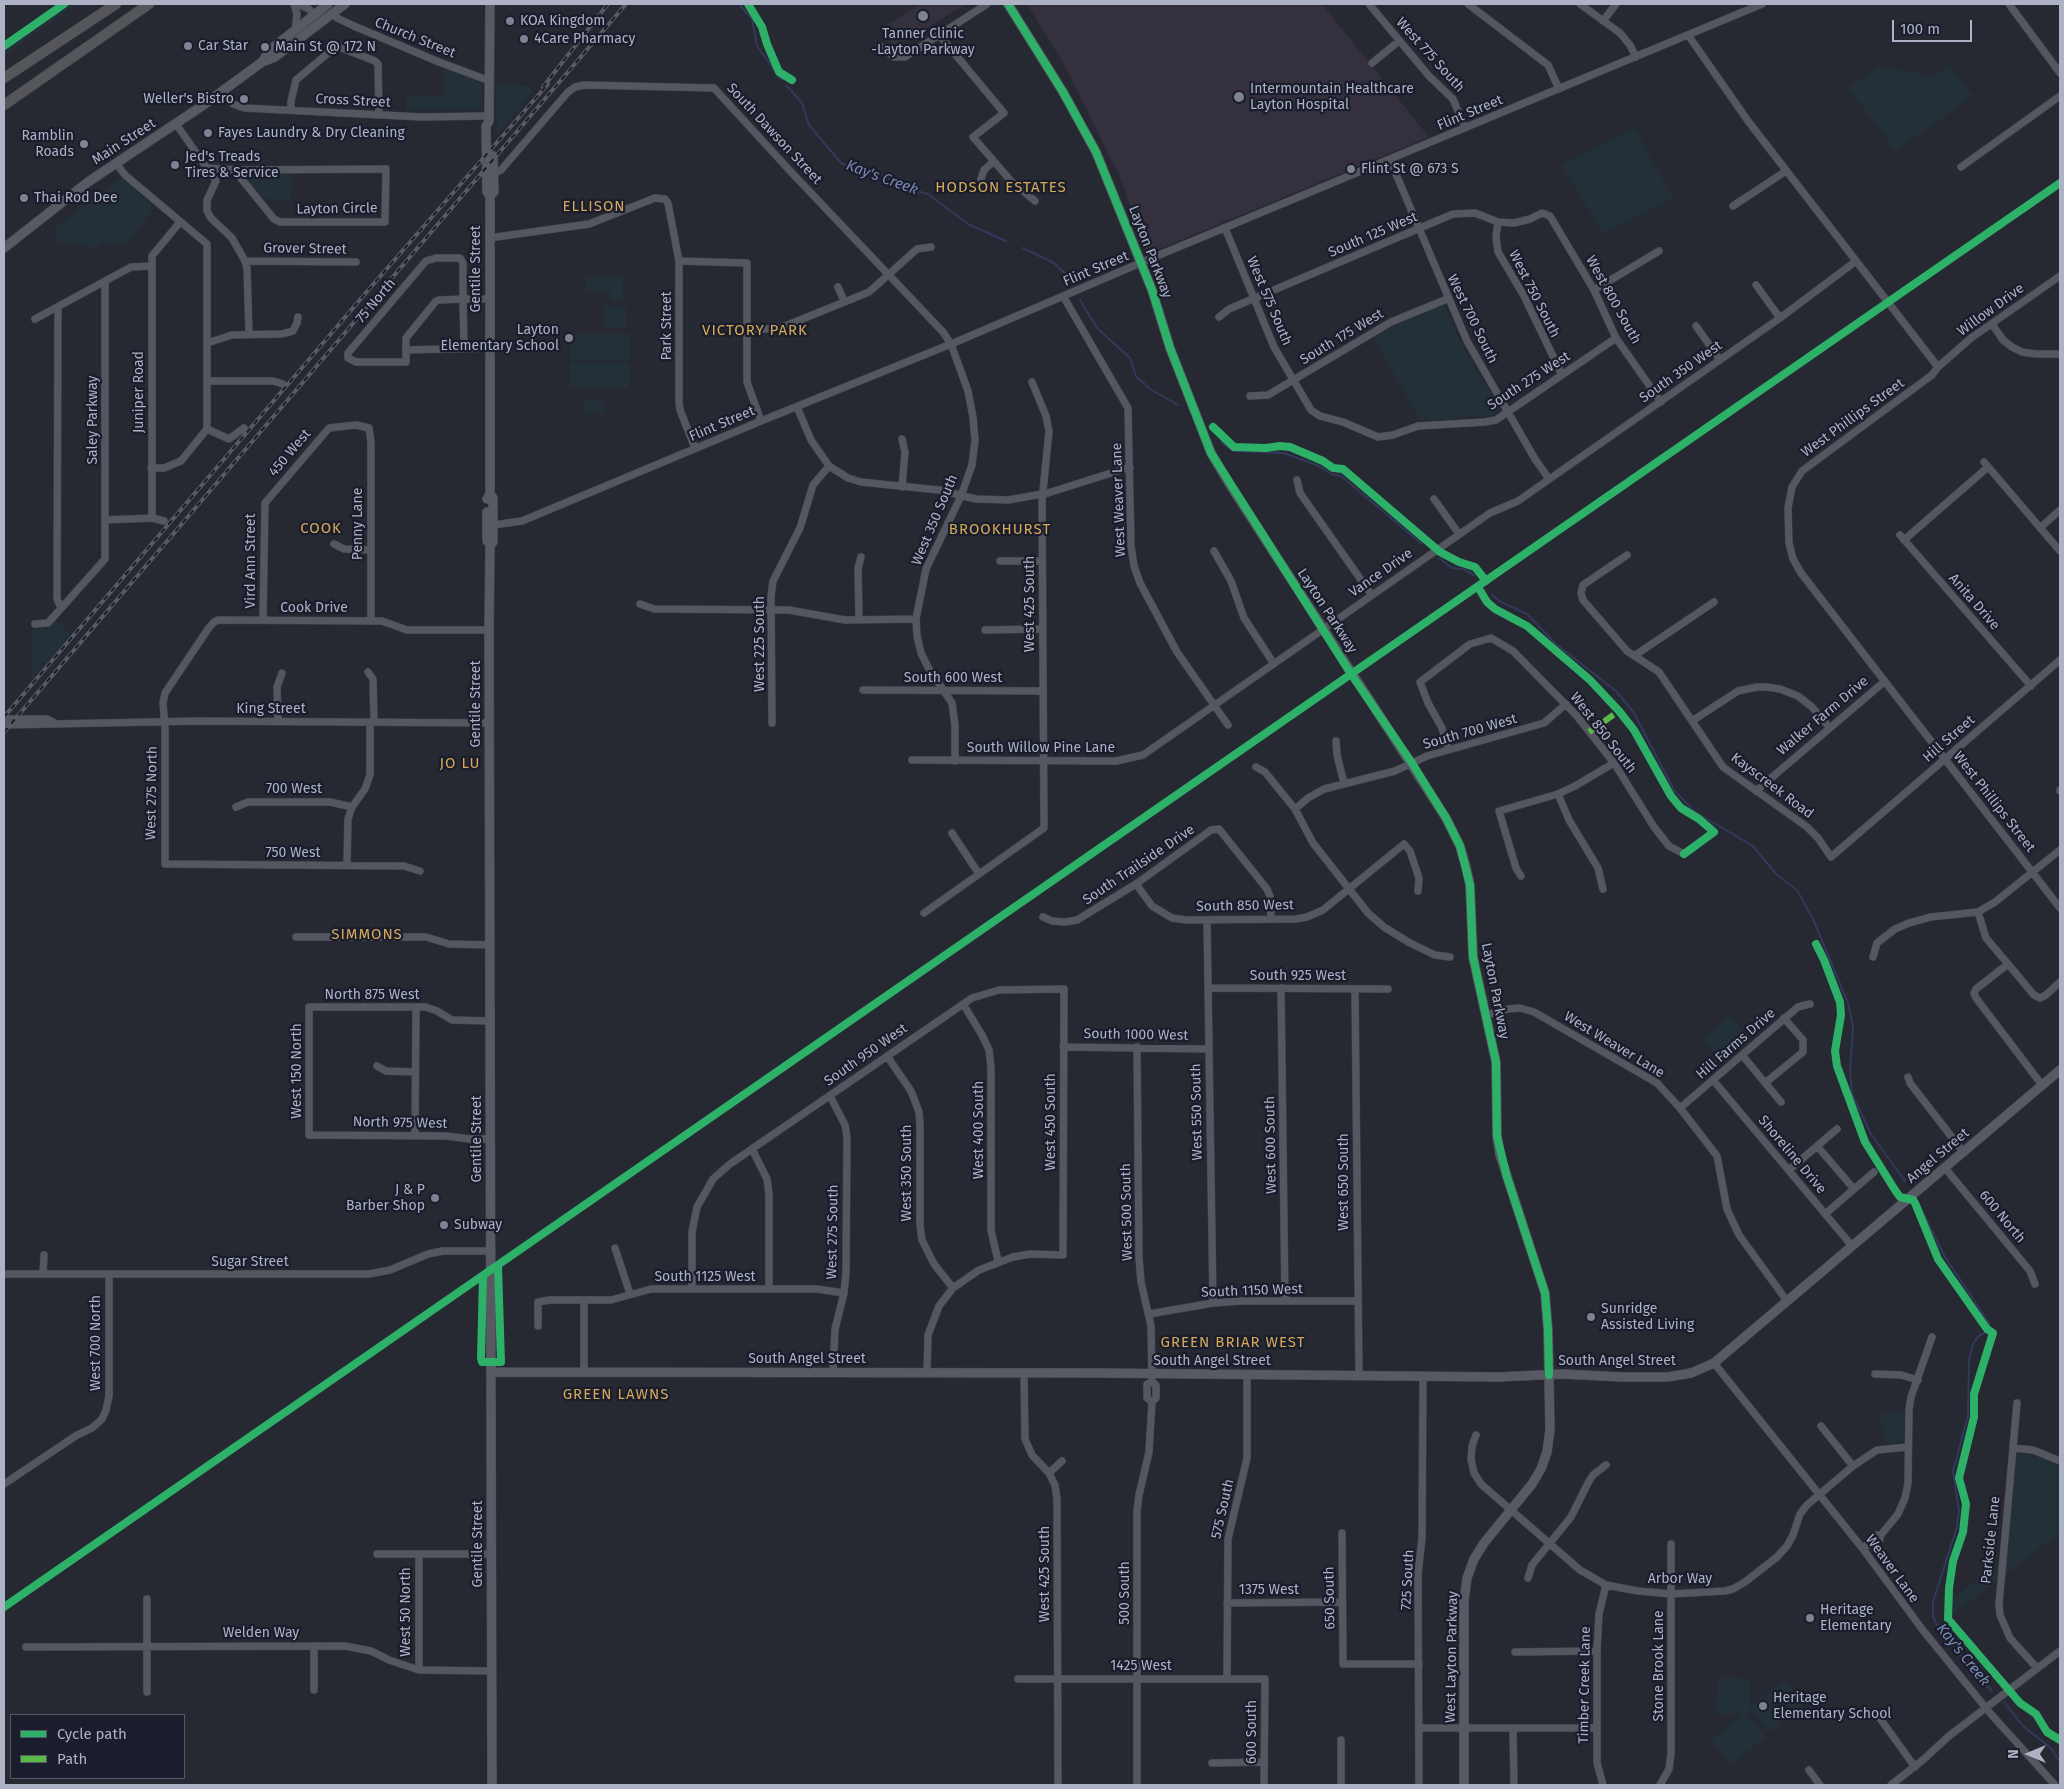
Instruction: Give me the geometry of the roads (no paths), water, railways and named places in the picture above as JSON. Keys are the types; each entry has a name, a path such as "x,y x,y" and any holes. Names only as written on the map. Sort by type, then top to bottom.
{"highway":[{"path":"4,78 116,4"},
{"path":"4,105 149,4"}],"main road":[{"name":"Main Street","path":"262,62 270,50 328,4"},
{"path":"332,13 332,8 337,4"},
{"name":"Main Street","path":"4,248 88,182 176,124 262,62 275,57 345,4"},
{"name":"Gentile Street","path":"489,544 487,541 487,500 489,495 490,195 487,192 486,126 489,118 490,4"},
{"name":"Layton Parkway","path":"1008,4 1063,92 1096,152 1141,263 1170,348 1212,453 1324,630 1412,763 1446,818 1460,846 1470,886 1473,957 1496,1062 1497,1136 1500,1155 1545,1293 1549,1375"},
{"name":"Gentile Street","path":"489,118 492,126 494,174 494,192 490,195"},
{"name":"Gentile Street","path":"489,495 493,498 493,524 489,544 492,1785"},
{"name":"Angel Street","path":"1787,1300 2060,1070"},
{"name":"South Angel Street","path":"492,1372 1024,1373 1152,1378 1247,1375 1668,1377 1691,1373 1714,1363 1787,1300"},
{"name":"West Layton Parkway","path":"1464,1785 1464,1600 1467,1578 1474,1559 1484,1543 1532,1484 1541,1469 1547,1452 1550,1429 1549,1375"}],"street":[{"path":"294,4 297,14 295,30"},
{"path":"298,4 310,9 314,15"},
{"path":"880,46 894,57 905,57 987,4"},
{"name":"West 775 South","path":"1369,4 1428,76 1453,99 1466,128"},
{"path":"1468,4 1548,64 1559,89"},
{"path":"1580,4 1620,33 1636,57"},
{"path":"1603,20 1616,4"},
{"name":"Flint Street","path":"493,524 522,521 951,344 1762,4"},
{"path":"2009,4 2060,73"},
{"name":"Church Street","path":"332,13 337,18 354,26 439,62 490,81"},
{"path":"1688,35 1748,121 1938,367"},
{"path":"940,36 1004,112 973,137 1011,181 1035,201"},
{"path":"1372,63 1399,41"},
{"path":"291,110 292,94 296,80 333,49 339,47 375,60 378,64 379,115"},
{"name":"South Dawson Street","path":"494,174 501,170 568,92 575,87 584,85 714,88 943,332 951,344"},
{"name":"Cross Street","path":"223,91 232,104 238,107 422,117 489,118"},
{"path":"1961,167 2060,96"},
{"path":"176,124 208,168"},
{"name":"West 700 South","path":"1390,160 1466,341 1549,479"},
{"path":"981,179 984,170 993,162"},
{"path":"116,163 125,175 207,244 207,429 181,461 164,468 152,468"},
{"name":"Layton Circle","path":"208,168 238,170 386,169 385,222 280,222 274,219 239,176 238,170"},
{"name":"Grover Street","path":"208,168 216,181 208,200 207,211 211,218 232,238 245,261 356,262"},
{"path":"1733,206 1786,170"},
{"name":"Park Street","path":"489,238 589,224 654,198 665,199 668,203 680,261 680,410 695,448"},
{"name":"South 125 West","path":"1219,317 1229,309 1453,214 1475,213 1498,222 1514,223 1530,219 1542,213"},
{"name":"West 800 South","path":"1542,213 1550,216 1594,290 1616,338 1661,402"},
{"path":"35,319 132,267 152,266 154,253 180,222"},
{"name":"West 750 South","path":"1498,222 1496,237 1498,252 1524,296 1562,375"},
{"name":"West 575 South","path":"1225,228 1274,347 1293,381"},
{"path":"748,330 780,328 869,292 917,250 931,246"},
{"path":"1594,290 1659,251"},
{"name":"75 North","path":"406,350 406,362 356,362 348,358 348,353 426,261 436,258 461,259 463,263 463,299"},
{"path":"245,261 247,268 249,333"},
{"path":"680,261 747,263 747,382 761,421"},
{"name":"South 350 West","path":"1518,502 1780,318 1856,261"},
{"name":"Juniper Road","path":"152,266 152,518"},
{"name":"Willow Drive","path":"1938,367 1971,338 2060,276"},
{"name":"Saley Parkway","path":"61,608 105,559 105,282"},
{"path":"1756,285 1780,318"},
{"path":"838,287 844,301"},
{"name":"West Weaver Lane","path":"1063,296 1128,408 1131,546 1134,566 1140,583 1177,652 1228,725"},
{"path":"463,299 464,348"},
{"path":"490,299 439,300 406,338 406,350 490,348"},
{"name":"South 175 West","path":"1250,396 1268,395 1391,322 1447,299"},
{"path":"35,624 48,623 61,608 57,599 58,307"},
{"path":"207,343 232,335 249,333 282,334 293,331 298,316"},
{"path":"1992,324 2003,340 2022,352 2060,354"},
{"path":"1696,326 1720,360"},
{"name":"South 275 West","path":"1293,381 1311,410 1320,416 1343,422 1378,437 1393,435 1418,426 1496,420 1616,338"},
{"name":"West 350 South","path":"951,344 968,391 973,417 975,440 972,465 962,496 926,569 916,619 917,636 922,653 929,669 952,703 956,726 955,761"},
{"name":"West Phillips Street","path":"1938,367 1932,375 1802,471 1792,487 1788,508 1789,543 1797,566 2060,908"},
{"path":"207,382 273,381 283,384"},
{"name":"West 425 South","path":"979,874 1044,828 1042,494 1049,431 1046,416 1032,382"},
{"path":"798,406 811,440 829,466 848,478 861,482 939,490 962,496 992,500 1008,500 1042,494 1130,467"},
{"name":"450 West","path":"265,503 329,428 356,425 368,428"},
{"path":"207,429 230,440 244,428"},
{"name":"Penny Lane","path":"368,428 370,442 371,621"},
{"path":"902,439 905,452 902,487"},
{"name":"Anita Drive","path":"2031,686 1902,538 1932,516 1986,464 2040,528"},
{"name":"West 225 South","path":"772,723 776,714 772,610 773,581 800,528 813,485 829,466"},
{"path":"1297,480 1300,493 1371,594"},
{"path":"1434,499 1459,534"},
{"name":"Vance Drive","path":"1214,706 1324,630 1371,594 1490,513 1518,502"},
{"name":"Vird Ann Street","path":"263,620 265,503"},
{"path":"2060,510 2040,528 2060,551"},
{"path":"105,520 152,518 164,521"},
{"path":"334,544 344,549 371,550"},
{"path":"1214,551 1231,581 1244,618 1274,664"},
{"name":"Kayscreek Road","path":"1628,555 1583,585 1581,593 1583,600 1627,651 1650,664 1667,682 1724,767 1807,827 1818,838 1831,857"},
{"path":"859,620 858,568 861,557"},
{"path":"1000,561 1042,561"},
{"path":"1634,656 1714,602"},
{"path":"640,604 654,609 772,610 797,611 829,618 859,620 916,619"},
{"name":"Cook Drive","path":"170,685 214,622 263,620 371,621 390,623 407,630 489,630"},
{"path":"985,630 1043,629"},
{"name":"West 850 South","path":"1448,749 1442,728 1428,703 1420,682 1470,644 1491,638 1513,651 1566,704 1614,763 1654,827 1669,846 1684,854"},
{"name":"Hill Street","path":"1831,857 2060,660"},
{"path":"347,865 347,828 352,807 365,789 370,775 373,679 368,672"},
{"path":"278,722 277,687 282,674"},
{"name":"Walker Farm Drive","path":"1756,791 1829,726 1885,681"},
{"name":"West 275 North","path":"165,864 163,702 170,685"},
{"path":"1692,721 1738,691 1768,687 1780,689 1798,696 1812,707 1829,726"},
{"name":"South 600 West","path":"863,690 1043,691"},
{"name":"South 700 West","path":"1294,809 1324,789 1395,772 1427,756 1448,749 1532,728 1544,723 1566,704"},
{"name":"South Willow Pine Lane","path":"912,760 1116,761 1143,755 1214,706"},
{"name":"King Street","path":"4,719 46,719 53,722"},
{"name":"King Street","path":"4,725 53,722 490,723"},
{"path":"1336,742 1337,755 1344,783"},
{"path":"1521,876 1516,868 1499,811 1558,794 1614,763"},
{"path":"1256,767 1265,772 1294,809 1313,843 1368,913 1384,927 1435,955 1450,957"},
{"path":"1558,794 1569,820 1598,868 1603,889"},
{"name":"700 West","path":"236,807 248,802 330,802 352,807"},
{"name":"South Trailside Drive","path":"1043,917 1052,921 1078,920 1136,884 1212,830 1218,829 1267,889 1270,896 1271,919"},
{"path":"924,913 979,874 952,833"},
{"name":"South 850 West","path":"1136,884 1152,906 1172,918 1208,920 1296,918 1322,910 1404,844 1410,851 1419,878 1418,891"},
{"path":"1873,957 1877,944 1882,938 1908,923 1931,917 1978,912 1995,902 2060,850"},
{"name":"750 West","path":"165,864 404,866 420,871"},
{"path":"1978,912 1986,938 2034,995 2040,998 2060,982"},
{"name":"West 550 South","path":"1208,920 1213,1303"},
{"path":"296,937 426,937 449,944 490,945"},
{"path":"2008,964 1976,989 1974,993 2042,1085"},
{"name":"South 925 West","path":"1208,988 1388,989"},
{"name":"West 600 South","path":"1281,988 1285,1301"},
{"name":"South 950 West","path":"692,1289 692,1232 697,1207 713,1179 724,1169 886,1056 963,1004 983,993 999,990 1064,989"},
{"name":"West 450 South","path":"998,1261 1030,1254 1063,1255 1064,989"},
{"name":"West 650 South","path":"1355,989 1358,1376"},
{"name":"West 400 South","path":"963,1004 989,1050 992,1068 991,1230 998,1261"},
{"name":"Hill Farms Drive","path":"1680,1108 1784,1018 1798,1007 1810,1004"},
{"name":"North 875 West","path":"310,1007 426,1007 452,1020 491,1021"},
{"name":"West 150 North","path":"309,1135 310,1007"},
{"path":"415,1135 416,1007"},
{"name":"West Weaver Lane","path":"1486,1015 1520,1008 1534,1012 1657,1083 1680,1108 1716,1156 1726,1209 1739,1234 1787,1300"},
{"path":"1765,1083 1803,1052 1803,1040 1784,1018"},
{"name":"South 1000 West","path":"1063,1047 1209,1048"},
{"name":"West 500 South","path":"1137,1047 1139,1258 1141,1282 1149,1314 1152,1343 1152,1378"},
{"path":"1742,1055 1781,1102"},
{"name":"West 350 South","path":"886,1056 911,1091 918,1112 920,1125 920,1225 922,1240 934,1264 953,1288"},
{"path":"377,1066 386,1071 415,1072"},
{"path":"1908,1077 1910,1083 1964,1152"},
{"name":"Shoreline Drive","path":"1713,1080 1852,1246"},
{"name":"West 275 South","path":"830,1096 838,1108 847,1137 846,1272 844,1293 835,1330 833,1372"},
{"path":"1789,1170 1837,1129"},
{"name":"North 975 West","path":"309,1135 415,1135 491,1139"},
{"path":"1817,1146 1854,1189"},
{"path":"752,1149 767,1179 769,1194 769,1289"},
{"name":"600 North","path":"1945,1168 2030,1271 2036,1284"},
{"path":"1825,1214 1874,1172"},
{"path":"615,1248 630,1294"},
{"name":"Sugar Street","path":"4,1274 369,1274 390,1270 428,1254 443,1251 492,1251"},
{"path":"44,1255 44,1274"},
{"path":"927,1373 928,1335 939,1306 953,1288 979,1270 998,1261"},
{"name":"West 700 North","path":"4,1484 77,1435 92,1428 102,1419 109,1396 109,1275"},
{"name":"South 1125 West","path":"538,1326 538,1302 550,1300 611,1300 651,1289 817,1289 844,1293"},
{"path":"584,1300 584,1373"},
{"name":"South 1150 West","path":"1149,1314 1213,1303 1358,1301"},
{"path":"1866,1547 1870,1540 1880,1536 1898,1514 1905,1498 1908,1483 1909,1410 1932,1337"},
{"name":"Weaver Lane","path":"1714,1363 1819,1494 1866,1547 1922,1630 1986,1708 2055,1785"},
{"name":"West 425 South","path":"1024,1373 1025,1439 1032,1455 1049,1472 1055,1485 1057,1513 1058,1785"},
{"path":"1875,1374 1901,1375 1918,1380"},
{"name":"575 South","path":"1227,1679 1228,1539 1247,1458 1247,1375"},
{"name":"725 South","path":"1419,1785 1418,1575 1422,1538 1423,1376"},
{"name":"500 South","path":"1137,1785 1137,1511 1151,1439 1152,1402 1156,1398 1156,1385 1152,1378"},
{"name":"Parkside Lane","path":"2017,1403 1999,1604 2000,1615 2010,1638 2037,1668"},
{"path":"1821,1426 1853,1466"},
{"name":"Arbor Way","path":"1476,1435 1472,1446 1471,1459 1474,1473 1481,1484 1580,1570 1606,1585 1638,1592 1671,1594 1725,1591 1745,1582 1777,1557 1793,1535 1800,1514 1819,1494 1853,1466 1877,1450 1908,1447"},
{"path":"2013,1448 2033,1450 2060,1461"},
{"path":"1049,1472 1062,1461"},
{"path":"1528,1578 1532,1565 1571,1517 1593,1475 1606,1466"},
{"name":"650 South","path":"1342,1533 1343,1664 1418,1664"},
{"name":"Stone Brook Lane","path":"1660,1785 1669,1769 1671,1754 1671,1544"},
{"path":"377,1554 492,1554"},
{"name":"West 50 North","path":"419,1554 419,1670"},
{"name":"Timber Creek Lane","path":"1603,1785 1597,1763 1597,1652 1599,1614 1606,1585"},
{"path":"147,1599 147,1692"},
{"name":"1375 West","path":"1227,1602 1342,1602"},
{"path":"314,1646 314,1690"},
{"name":"Welden Way","path":"26,1647 345,1646 371,1651 389,1660 419,1670 491,1671"},
{"path":"1891,1785 1949,1736 2060,1651"},
{"path":"1515,1652 1597,1652"},
{"name":"1425 West","path":"1018,1679 1264,1679"},
{"name":"600 South","path":"1264,1679 1264,1785"},
{"path":"1879,1717 1915,1766"},
{"path":"1419,1728 1597,1728"},
{"path":"1513,1728 1514,1785"},
{"path":"1341,1740 1341,1785"},
{"path":"1212,1763 1264,1762"},
{"path":"1809,1770 1820,1785"}],"waterway":[{"name":"Kay's Creek","path":"739,4 752,19 757,46 782,80"},
{"name":"Kay's Creek","path":"786,85 802,103 809,125 842,164 879,174 892,179 902,187 928,194 968,224 1006,241"},
{"name":"Kay's Creek","path":"1023,248 1054,263 1073,281"},
{"name":"Kay's Creek","path":"1080,300 1097,328 1130,358 1136,376 1150,389 1178,405"},
{"name":"Kay's Creek","path":"1221,442 1233,451 1284,453 1319,466 1331,474 1341,476 1422,544"},
{"name":"Kay's Creek","path":"1439,558 1452,568 1463,569 1474,575"},
{"name":"Kay's Creek","path":"1492,595 1501,602 1527,614 1556,644 1617,692 1634,713 1674,790 1695,812 1753,846 1776,874 1797,890 1813,919 1848,1003 1853,1027 1850,1071 1852,1094 1871,1134 1905,1181"},
{"name":"Kay's Creek","path":"1918,1203 1945,1257 1989,1323 1990,1330 1980,1335 1974,1342 1969,1359 1968,1416 1953,1471 1959,1511 1957,1527 1933,1602 1933,1617 1940,1631 1992,1691"},
{"name":"Kay's Creek","path":"2004,1702 2023,1726 2051,1748 2060,1762"}],"railway":[{"path":"543,87 608,4"},
{"path":"4,732 626,4"},
{"path":"4,717 370,288 548,84"}],"place":[{"name":"Tanner Clinic -Layton Parkway","path":"923,16"},
{"name":"KOA Kingdom","path":"510,21"},
{"name":"4Care Pharmacy","path":"524,39"},
{"name":"Car Star","path":"188,46"},
{"name":"Main St @ 172 N","path":"265,47"},
{"name":"Intermountain Healthcare Layton Hospital","path":"1239,97"},
{"name":"Weller's Bistro","path":"244,99"},
{"name":"Fayes Laundry & Dry Cleaning","path":"208,133"},
{"name":"Ramblin Roads","path":"84,144"},
{"name":"Jed's Treads Tires & Service","path":"175,165"},
{"name":"Flint St @ 673 S","path":"1351,169"},
{"name":"Thai Rod Dee","path":"24,198"},
{"name":"Layton Elementary School","path":"569,338"},
{"name":"J & P Barber Shop","path":"435,1198"},
{"name":"Subway","path":"444,1225"},
{"name":"Sunridge Assisted Living","path":"1591,1317"},
{"name":"Heritage Elementary","path":"1810,1618"},
{"name":"Heritage Elementary School","path":"1763,1706"}],"district":[{"name":"HODSON ESTATES","path":"1001,188"},
{"name":"ELLISON","path":"594,207"},
{"name":"VICTORY PARK","path":"755,331"},
{"name":"COOK","path":"321,529"},
{"name":"BROOKHURST","path":"1000,530"},
{"name":"JO LU","path":"460,764"},
{"name":"SIMMONS","path":"367,935"},
{"name":"GREEN BRIAR WEST","path":"1233,1343"},
{"name":"GREEN LAWNS","path":"616,1395"}]}
